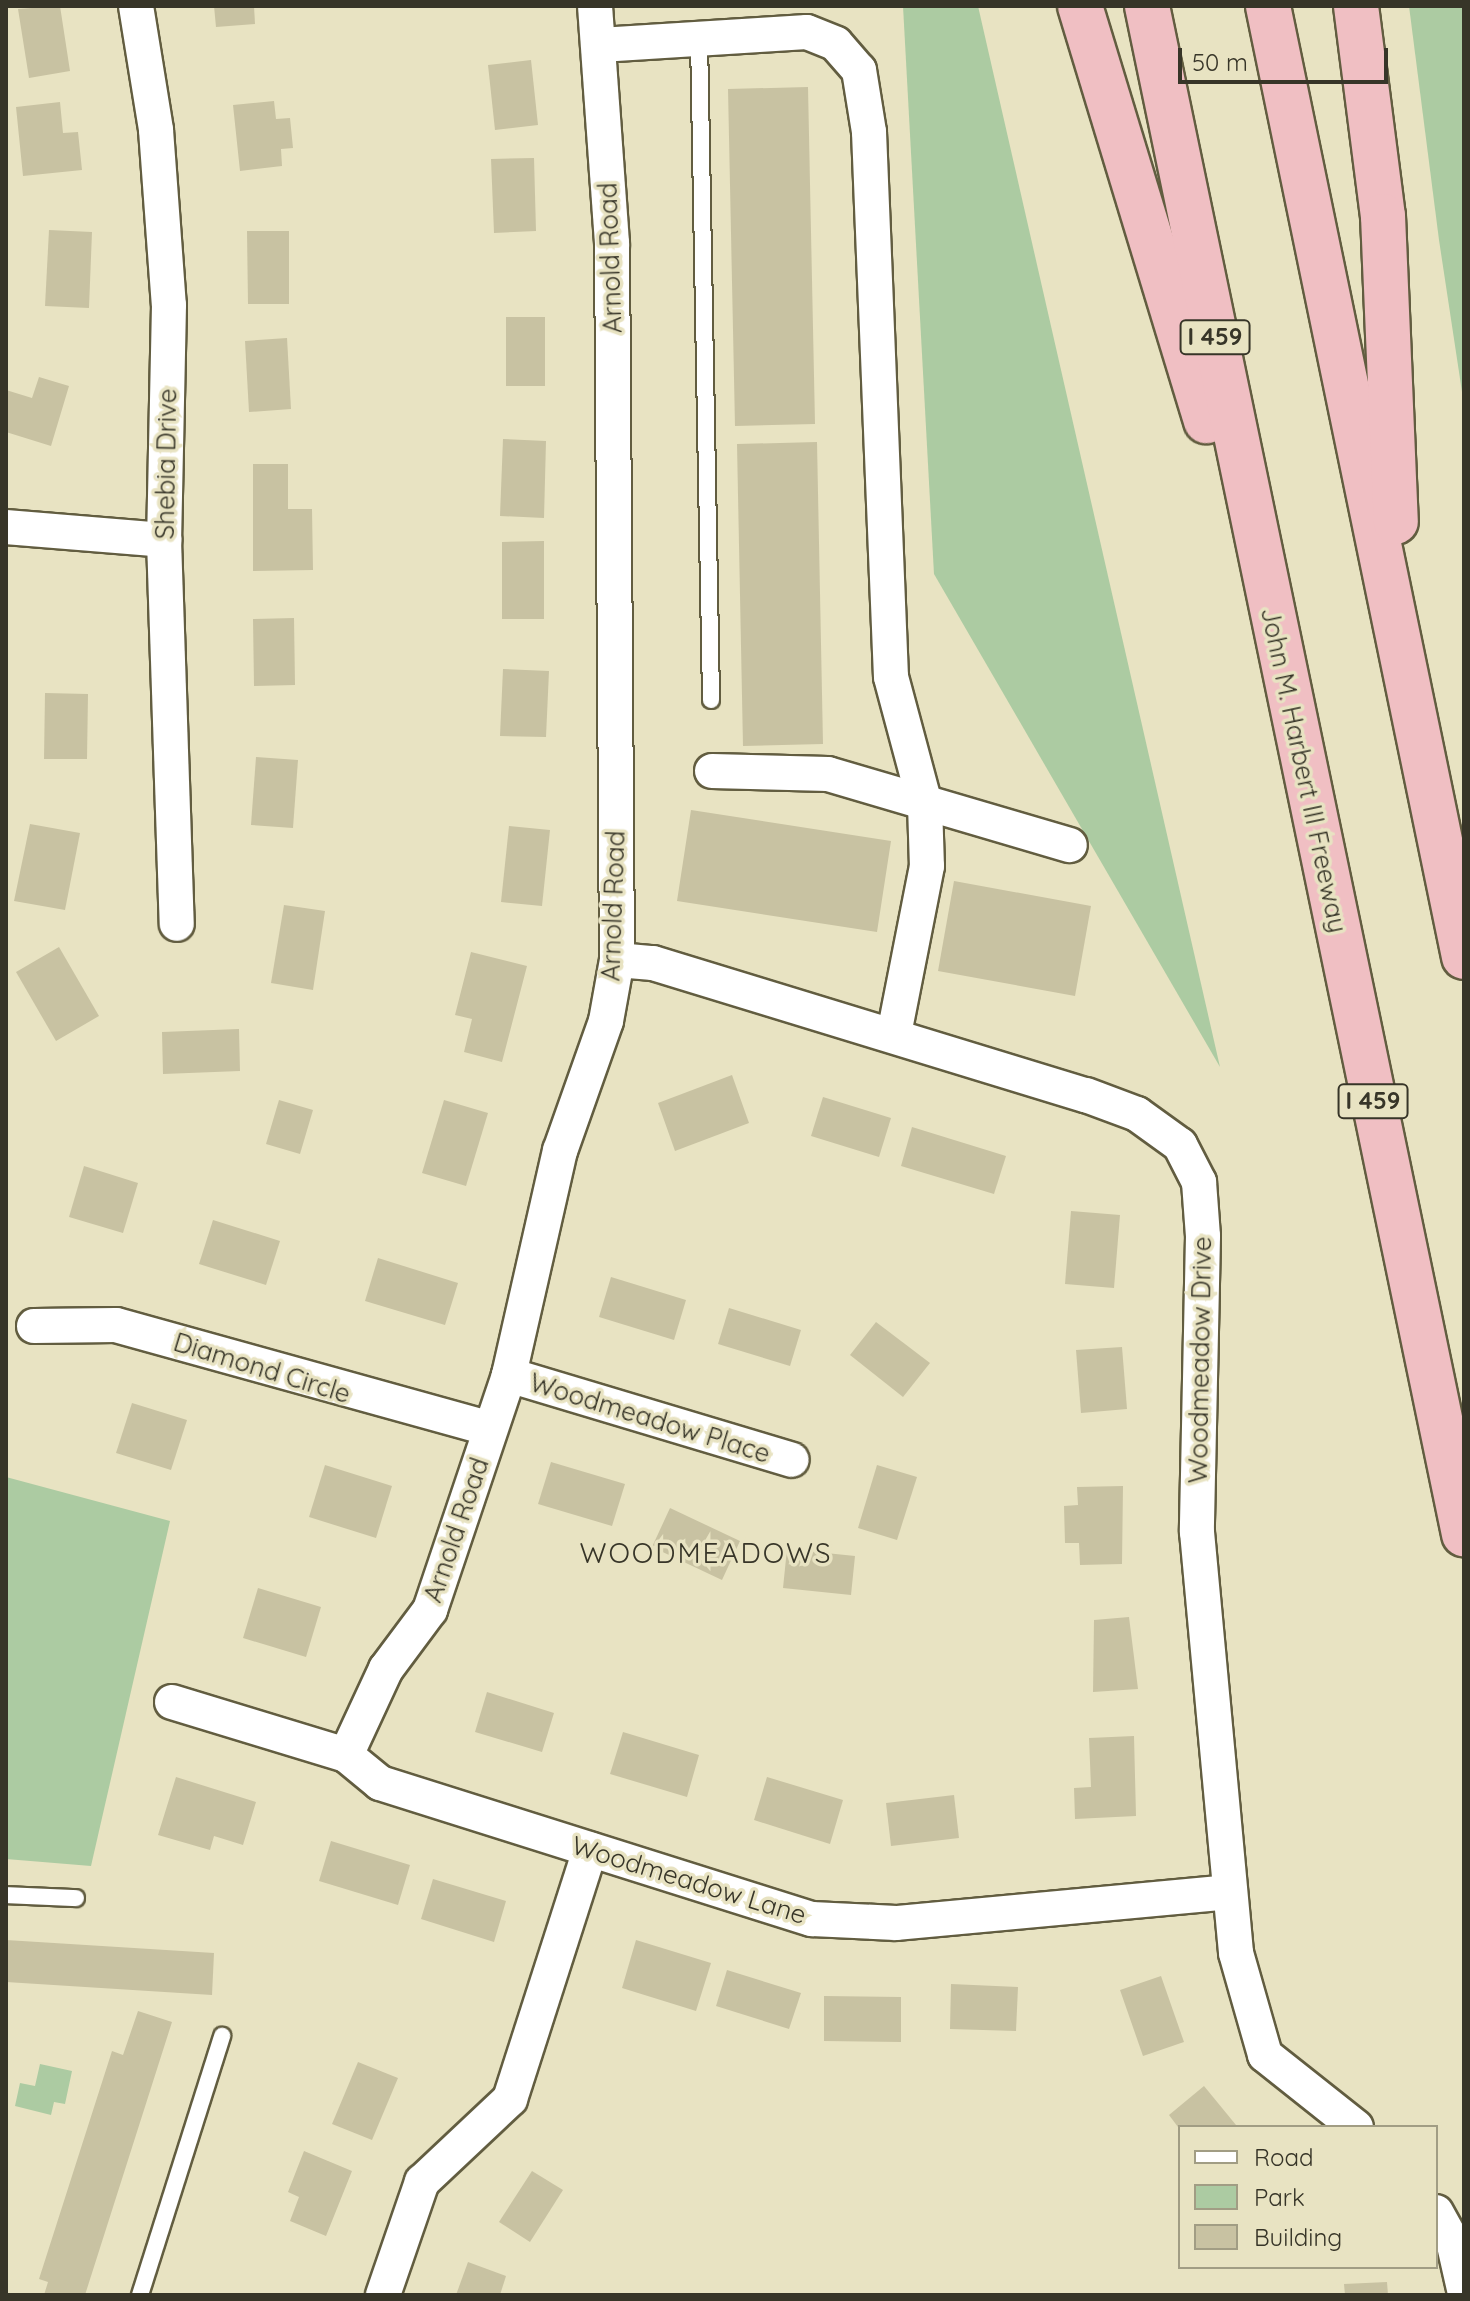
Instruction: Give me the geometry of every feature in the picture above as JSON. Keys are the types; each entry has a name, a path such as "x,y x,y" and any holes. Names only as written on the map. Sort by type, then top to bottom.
{"highway":[{"path":"1080,6 1282,668"},
{"name":"John M. Harbert III Freeway","path":"1147,6 1464,1534"},
{"path":"1268,6 1464,957"},
{"path":"1356,6 1383,216 1401,644"}],"street":[{"name":"Shebia Drive","path":"136,6 156,130 169,305 164,540 177,924"},
{"name":"Arnold Road","path":"346,1755 386,1669 430,1610 488,1428 509,1375 560,1151 606,1021 617,960 612,243 595,6"},
{"path":"600,45 807,32 836,44 859,70 869,132 891,677 925,804 927,866 894,1034"},
{"path":"6,527 164,540"},
{"path":"712,771 828,774 1070,845"},
{"name":"Woodmeadow Drive","path":"617,960 653,963 894,1034 1137,1114 1180,1145 1199,1182 1197,1532 1236,1953 1265,2055 1353,2125"},
{"name":"Diamond Circle","path":"34,1326 116,1325 488,1428"},
{"name":"Woodmeadow Place","path":"509,1375 792,1460"},
{"name":"Woodmeadow Lane","path":"172,1702 346,1755 380,1783 812,1919 848,1923 1230,1892"},
{"path":"383,2295 422,2182 510,2099 590,1850"},
{"path":"1438,2216 1454,2245 1464,2289"}],"lane":[{"path":"699,37 711,700"},
{"path":"6,1895 76,1898"},
{"path":"140,2295 222,2036"}],"green space":[{"path":"903,6 978,6 1220,1067 934,574"},
{"path":"1409,6 1464,6 1464,405 1439,240"},
{"path":"6,1477 170,1521 91,1866 6,1859"},
{"path":"40,2064 72,2071 65,2104 54,2102 51,2115 15,2106 20,2083 35,2086"}],"building":[{"path":"60,6 70,71 29,78 18,9"},
{"path":"214,6 254,6 255,24 216,27"},
{"path":"531,60 538,125 495,130 488,65"},
{"path":"808,87 815,424 735,426 728,89"},
{"path":"274,101 276,119 290,118 293,148 281,149 282,166 240,171 233,105"},
{"path":"60,102 63,133 78,132 82,170 23,176 16,107"},
{"path":"534,158 536,231 494,233 491,159"},
{"path":"49,230 92,232 89,308 45,306"},
{"path":"247,231 289,231 289,304 248,304"},
{"path":"506,317 545,317 545,386 506,386"},
{"path":"287,338 291,409 249,412 245,341"},
{"path":"39,377 69,386 51,446 6,432 6,390 32,398"},
{"path":"503,439 546,441 544,518 500,516"},
{"path":"817,442 823,744 743,746 737,444"},
{"path":"253,464 288,464 288,509 312,509 313,570 253,571"},
{"path":"544,541 544,619 502,619 502,542"},
{"path":"294,618 295,685 254,686 253,619"},
{"path":"503,669 549,671 546,737 500,736"},
{"path":"45,693 88,694 87,759 44,759"},
{"path":"256,757 298,760 293,828 251,825"},
{"path":"691,810 891,841 877,932 677,901"},
{"path":"30,824 80,833 65,910 14,901"},
{"path":"509,826 550,830 542,906 501,902"},
{"path":"954,881 1091,906 1075,996 938,971"},
{"path":"284,905 325,911 313,990 271,983"},
{"path":"59,947 99,1016 56,1041 16,972"},
{"path":"471,952 527,966 502,1062 464,1052 472,1019 455,1015"},
{"path":"239,1029 240,1071 163,1074 162,1032"},
{"path":"732,1075 749,1123 675,1151 658,1103"},
{"path":"823,1097 891,1118 879,1157 811,1136"},
{"path":"279,1100 313,1110 300,1154 266,1144"},
{"path":"444,1100 488,1113 466,1186 422,1173"},
{"path":"912,1127 1006,1156 994,1194 901,1166"},
{"path":"84,1166 138,1183 123,1233 69,1217"},
{"path":"1071,1211 1120,1215 1114,1288 1065,1284"},
{"path":"213,1220 280,1241 266,1285 199,1264"},
{"path":"378,1258 458,1283 445,1325 365,1301"},
{"path":"611,1277 686,1300 674,1340 599,1317"},
{"path":"729,1308 801,1330 790,1366 718,1344"},
{"path":"876,1322 930,1363 903,1397 850,1355"},
{"path":"1122,1347 1127,1409 1081,1413 1076,1350"},
{"path":"132,1403 187,1420 171,1470 116,1453"},
{"path":"551,1462 625,1484 612,1526 538,1504"},
{"path":"325,1465 392,1486 376,1538 309,1517"},
{"path":"877,1465 917,1477 897,1540 858,1528"},
{"path":"1123,1486 1122,1564 1080,1565 1079,1543 1065,1543 1064,1506 1078,1505 1077,1487"},
{"path":"670,1508 740,1541 722,1580 652,1547"},
{"path":"787,1549 855,1556 851,1595 783,1588"},
{"path":"258,1588 321,1607 306,1657 243,1638"},
{"path":"1129,1617 1138,1689 1093,1692 1094,1620"},
{"path":"487,1692 554,1713 542,1752 475,1732"},
{"path":"623,1732 699,1755 687,1797 610,1774"},
{"path":"1134,1736 1136,1816 1075,1819 1074,1788 1091,1787 1089,1738"},
{"path":"176,1777 256,1802 243,1845 214,1836 210,1850 158,1835"},
{"path":"767,1777 843,1800 830,1844 754,1820"},
{"path":"954,1795 959,1838 891,1846 886,1803"},
{"path":"331,1841 410,1865 398,1905 319,1881"},
{"path":"433,1879 506,1901 494,1942 421,1919"},
{"path":"6,1940 214,1953 212,1995 6,1982"},
{"path":"636,1940 711,1963 696,2011 622,1988"},
{"path":"727,1970 801,1993 789,2029 716,2006"},
{"path":"1161,1976 1184,2042 1143,2056 1120,1990"},
{"path":"951,1984 1018,1987 1016,2031 950,2029"},
{"path":"824,1996 901,1997 901,2042 824,2041"},
{"path":"138,2011 172,2022 85,2295 44,2295 48,2282 39,2279 112,2051 123,2055"},
{"path":"358,2062 398,2078 372,2140 332,2124"},
{"path":"1204,2086 1236,2125 1178,2127 1169,2115"},
{"path":"304,2151 352,2171 326,2236 290,2221 299,2197 288,2192"},
{"path":"532,2171 563,2190 530,2242 499,2222"},
{"path":"468,2262 506,2276 500,2295 456,2295"},
{"path":"1387,2282 1388,2295 1345,2295 1344,2284"}],"district":[{"name":"WOODMEADOWS","path":"706,1553"}]}
